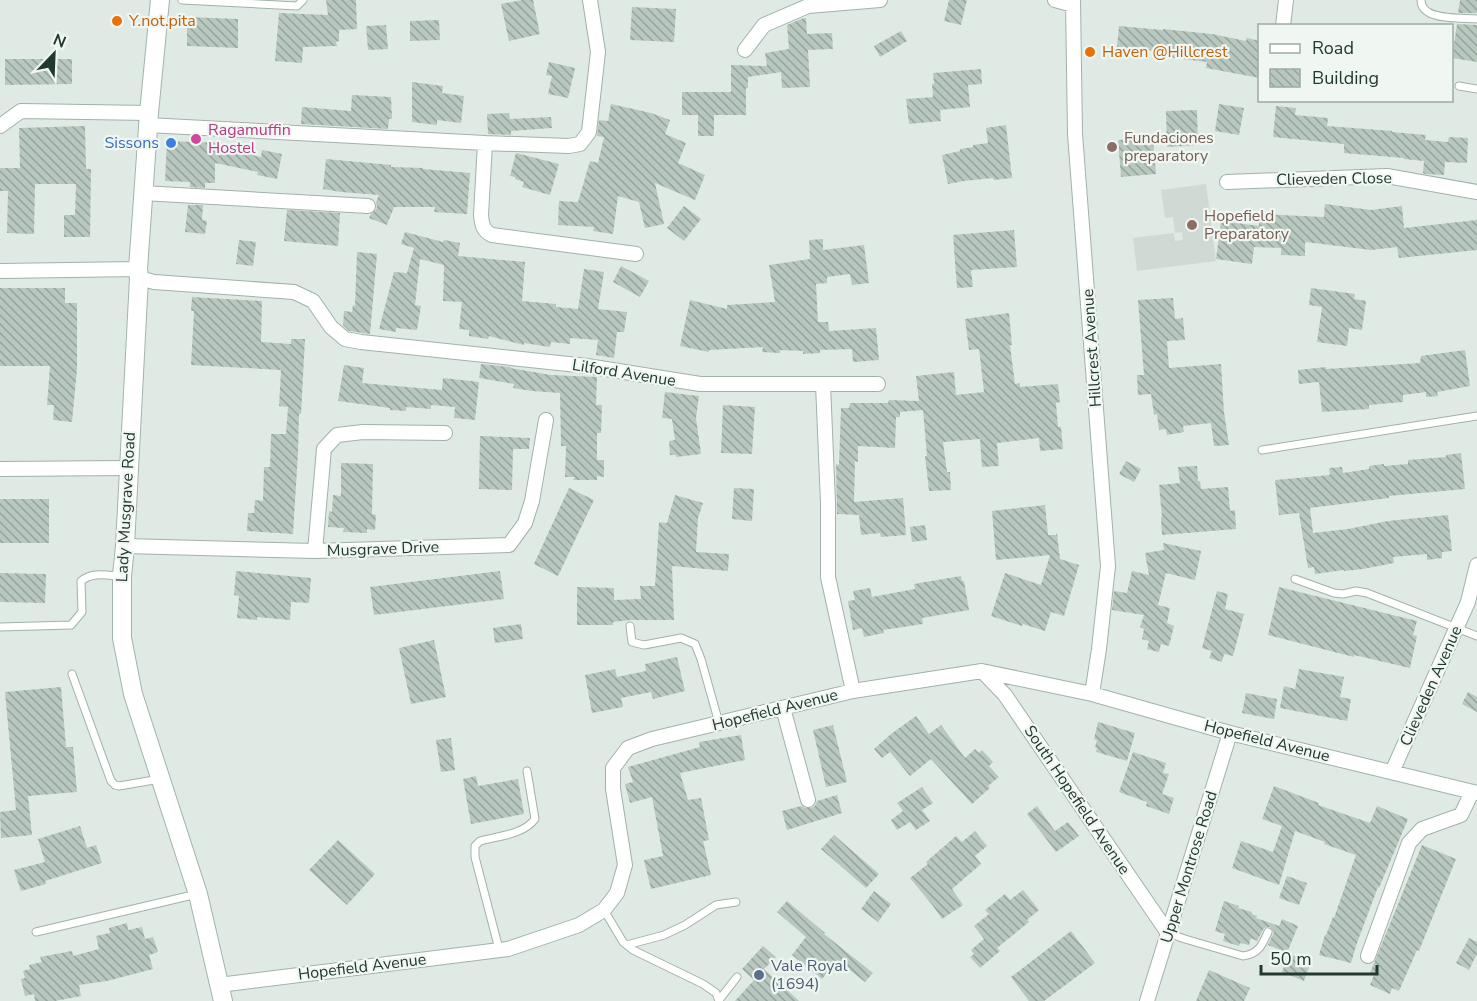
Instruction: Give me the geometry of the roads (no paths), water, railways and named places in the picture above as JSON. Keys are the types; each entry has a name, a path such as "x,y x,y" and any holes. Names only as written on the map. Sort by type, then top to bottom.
{"main road":[{"name":"Lady Musgrave Road","path":"160,0 143,193 122,576 122,638 133,694 198,894 221,993"}],"street":[{"path":"0,126 21,111 485,143 569,146 580,144 589,132 598,52 590,0"},
{"path":"745,50 764,24 808,6 880,0"},
{"path":"1055,0 1073,2"},
{"path":"1283,24 1286,0"},
{"name":"Hillcrest Avenue","path":"1073,2 1075,134 1108,566 1092,694"},
{"path":"485,143 481,215 482,224 488,233 636,254"},
{"name":"Clieveden Close","path":"1227,182 1387,176 1477,192"},
{"path":"143,193 368,206"},
{"name":"Lilford Avenue","path":"0,271 139,273 154,282 294,292 313,301 331,327 345,339 361,342 587,366 700,384 878,384"},
{"path":"823,384 828,503 828,577 854,691"},
{"name":"Musgrave Drive","path":"125,546 315,551 509,545 525,523 529,512 546,420"},
{"path":"315,551 324,449 337,435 363,432 445,433"},
{"path":"0,469 128,468"},
{"name":"Clieveden Avenue","path":"1392,772 1468,602 1477,565"},
{"name":"Hopefield Avenue","path":"221,993 508,949 579,925 604,910 617,893 625,865 613,789 614,768 628,748 652,739 854,691 982,671 1092,694 1230,733 1475,792"},
{"name":"South Hopefield Avenue","path":"982,671 1005,695 1168,933"},
{"path":"783,708 808,800"},
{"name":"Upper Montrose Road","path":"1147,1001 1230,733"},
{"path":"1368,956 1409,843 1422,829 1461,815 1475,792"}],"lane":[{"path":"182,0 297,6 303,0"},
{"path":"1420,0 1426,12 1437,16 1477,20"},
{"path":"1459,86 1477,89"},
{"path":"1262,450 1477,417"},
{"path":"0,627 71,624 82,612 81,581 87,576 96,574 122,576"},
{"path":"1295,579 1334,593 1343,594 1356,591 1366,593 1477,636"},
{"path":"630,626 632,642 644,645 681,638 695,644 719,723"},
{"path":"72,674 111,781 119,786 160,778"},
{"path":"499,950 474,857 475,846 480,841 521,831 535,819 527,771"},
{"path":"36,932 198,894"},
{"path":"627,945 664,935 685,925 716,905 736,902"},
{"path":"604,910 623,942 633,950 703,984 716,993 719,1000 737,977"},
{"path":"1168,933 1243,956 1252,955 1268,932"}],"place":[{"name":"Y.not.pita","path":"117,21"},
{"name":"Haven @Hillcrest","path":"1090,52"},
{"name":"Ragamuffin Hostel","path":"196,139"},
{"name":"Sissons","path":"171,143"},
{"name":"Fundaciones preparatory","path":"1112,147"},
{"name":"Hopefield Preparatory","path":"1192,225"},
{"name":"Vale Royal (1694)","path":"759,975"}]}
